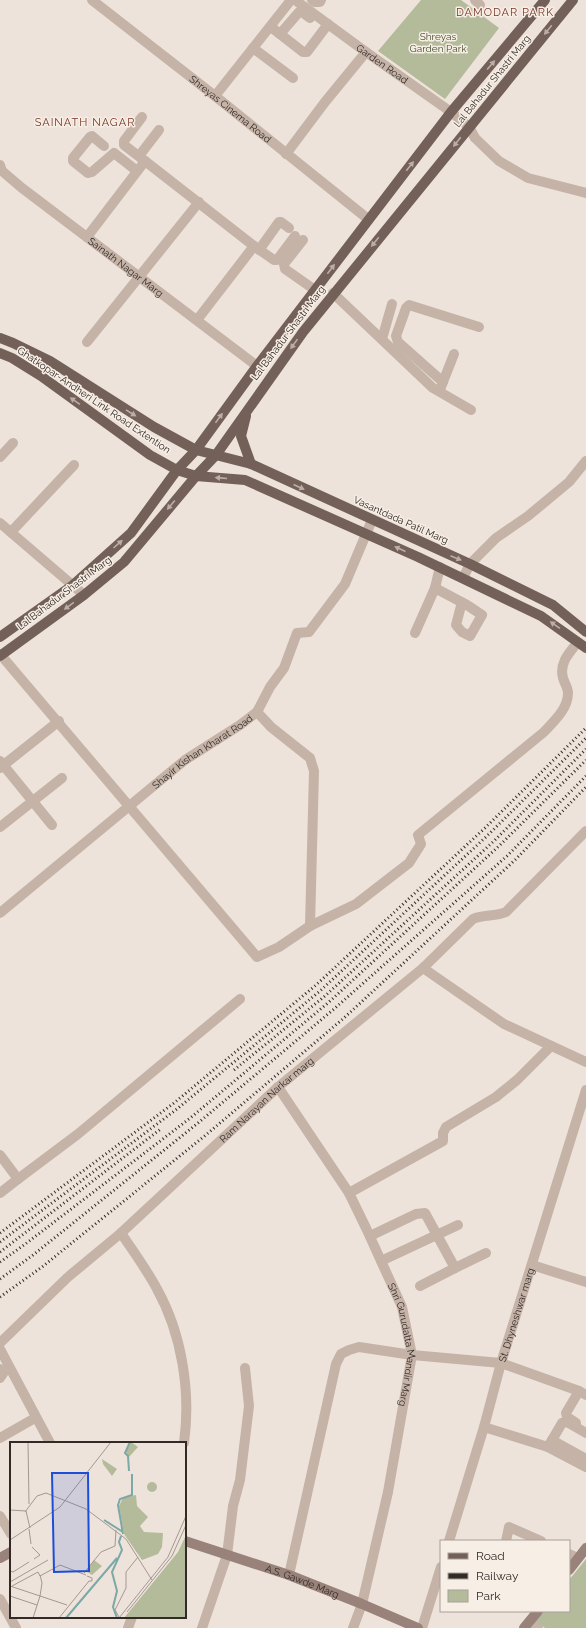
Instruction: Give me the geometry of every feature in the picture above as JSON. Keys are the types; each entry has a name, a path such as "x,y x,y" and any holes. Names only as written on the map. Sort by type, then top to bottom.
{"main road":[{"name":"Lal Bahadur Shastri Marg","path":"0,637 73,585 131,532 177,470 196,450 256,366 451,112 545,0"},
{"name":"Lal Bahadur Shastri Marg","path":"0,655 84,595 124,562 196,476 216,455 248,408 333,293 573,0"},
{"name":"Ghatkopar-Andheri Link Road Extention","path":"0,338 50,361 154,427 196,450"},
{"name":"Ghatkopar-Andheri Link Road Extention","path":"0,353 12,358 40,376 150,455 177,470 196,476"},
{"path":"40,376 50,361"},
{"path":"248,408 241,436 251,464"},
{"name":"Vasantdada Patil Marg","path":"196,450 251,464 425,545 470,564 553,605 586,632"},
{"path":"196,476 245,480 271,491 440,567 541,616 582,645"},
{"path":"271,491 278,477"},
{"path":"319,513 325,499"},
{"path":"418,557 425,545"}],"street":[{"name":"Shreyas Cinema Road","path":"92,0 215,96 368,219"},
{"path":"215,96 272,27 292,0"},
{"name":"Garden Road","path":"295,0 327,27 366,52 451,112 469,127 475,138 499,161 528,178 586,193"},
{"path":"312,0 315,2 320,2 321,0"},
{"path":"272,27 280,34 303,52 307,52 327,27 302,12 298,12 280,34"},
{"path":"254,48 293,78"},
{"path":"286,154 325,102 366,52"},
{"path":"142,117 124,141 124,145 199,202 256,248 274,260 277,260 296,234"},
{"path":"87,237 137,171 142,158 159,130"},
{"path":"104,146 92,136 73,158 73,161 88,172 92,172 114,153 137,171"},
{"name":"Sainath Nagar Marg","path":"0,165 2,171 256,366"},
{"path":"87,342 199,202"},
{"path":"196,320 279,222 296,234"},
{"path":"296,234 284,264 285,269 315,290"},
{"path":"333,293 433,388 441,386"},
{"path":"382,339 392,304"},
{"path":"471,410 441,386 398,342 396,336 406,308 409,305 479,327"},
{"path":"441,386 454,354"},
{"path":"0,457 13,443"},
{"path":"463,578 470,564 496,538 528,516 569,482 586,461"},
{"path":"11,532 74,466"},
{"path":"257,712 270,687 284,668 298,633 309,632 345,584 372,520"},
{"path":"0,523 84,595"},
{"path":"415,632 435,588 440,567"},
{"path":"435,588 462,602"},
{"path":"0,655 59,721 257,957 278,947 310,926 356,904 409,863 421,844 418,835 544,732 554,722 566,703 568,691 562,671 564,659 582,645"},
{"name":"Shayir Kishan Kharat Road","path":"0,913 185,760 240,725 257,712 271,726 310,758 314,771 310,926"},
{"path":"52,825 1,765 59,721"},
{"path":"0,827 62,778"},
{"name":"Ram Narayan Narkar marg","path":"0,1343 68,1277 121,1233 278,1087 423,968 473,919 482,915 499,916 506,912 586,832"},
{"path":"423,968 504,1024 586,1062"},
{"path":"0,1193 78,1134 240,999"},
{"path":"348,1193 443,1141 443,1133 446,1128 496,1097 551,1046"},
{"name":"Shri Gurudatta Mandir Marg","path":"278,1087 348,1193 370,1236 402,1308 412,1355 388,1492 362,1604 353,1628"},
{"name":"St. Dhyneshwar marg","path":"449,1540 502,1362 586,1090"},
{"path":"0,1155 18,1179"},
{"path":"370,1236 425,1213 455,1268"},
{"path":"381,1261 458,1225"},
{"path":"121,1233 158,1289 174,1328 183,1369 186,1410 184,1442"},
{"path":"420,1286 486,1253"},
{"path":"532,1265 586,1282"},
{"path":"289,1576 336,1364 341,1354 349,1350 359,1348 412,1355 502,1362 580,1393 586,1401"},
{"path":"0,1349 35,1418 49,1442"},
{"path":"202,1628 227,1555 233,1506 241,1472 248,1420 249,1406 246,1368"},
{"path":"0,1369 4,1372 0,1378"},
{"path":"580,1393 566,1415 567,1418 586,1429"},
{"path":"0,1438 35,1418"},
{"path":"550,1443 562,1423 565,1422 586,1432"},
{"path":"484,1427 550,1443 586,1460"},
{"path":"550,1443 586,1467"},
{"path":"0,1516 10,1532"},
{"path":"506,1540 509,1527 539,1540"},
{"name":"A.S. Gawde Marg","path":"186,1541 289,1576 362,1604 418,1628"},
{"path":"570,1567 574,1556 586,1548"},
{"path":"0,1558 10,1553"},
{"path":"422,1628 440,1570"},
{"path":"0,1599 10,1617"},
{"path":"537,1612 527,1625 538,1628"},
{"path":"10,1618 16,1628"},
{"path":"128,1628 132,1618"}],"green space":[{"name":"Shreyas Garden Park","path":"421,0 461,0 499,28 445,99 378,51"},
{"path":"586,1559 586,1628 545,1628 536,1621 543,1612 570,1612 570,1579"}],"railway":[{"path":"0,1233 174,1103 316,985 486,827 586,728"},
{"path":"0,1242 177,1109 320,991 487,836 586,738"},
{"path":"234,1070 325,996 494,841 586,749"},
{"path":"0,1262 189,1119 329,1002 499,846 586,760"},
{"path":"0,1279 33,1255 198,1123 334,1009 507,856 586,776"},
{"path":"0,1297 42,1267 207,1134 344,1018 515,860 586,787"},
{"path":"0,1252 162,1128"}],"district":[{"name":"DAMODAR PARK","path":"505,12"},
{"name":"SAINATH NAGAR","path":"85,122"}]}
